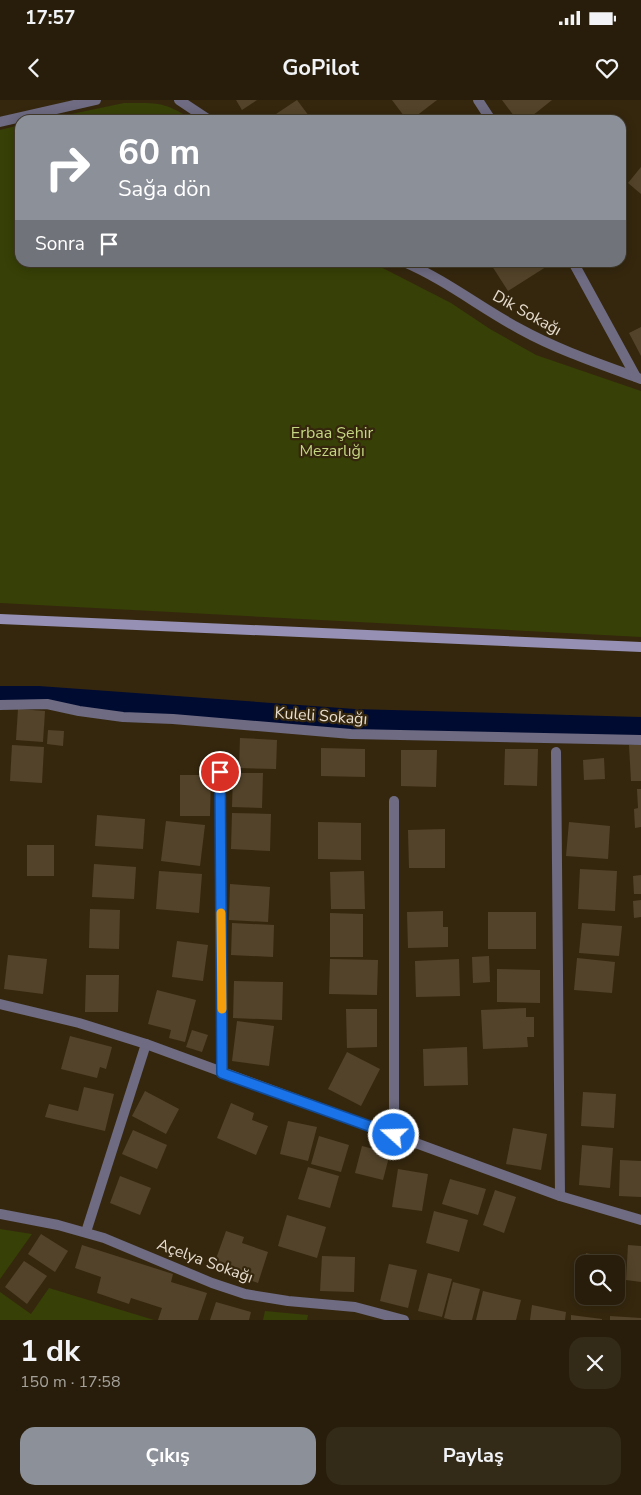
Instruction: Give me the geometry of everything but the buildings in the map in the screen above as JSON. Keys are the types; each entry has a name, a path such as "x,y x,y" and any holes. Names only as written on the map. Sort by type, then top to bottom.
{"main road":[{"path":"0,619 641,647"}],"street":[{"path":"31,115 96,100"},
{"path":"179,100 202,115"},
{"path":"478,100 488,115"},
{"path":"0,122 15,119"},
{"name":"Dik Sokağı","path":"415,267 520,329 564,350 639,378"},
{"path":"576,267 639,378"},
{"name":"Kuleli Sokağı","path":"0,704 47,704 123,717 172,719 351,734 641,740"},
{"path":"556,752 560,1196"},
{"path":"220,772 222,1073"},
{"path":"394,801 394,1135"},
{"path":"0,1004 80,1024 146,1044 560,1196 641,1220"},
{"path":"86,1232 146,1044"},
{"name":"Açelya Sokağı","path":"0,1214 86,1232 212,1283 245,1294 288,1302 355,1307 404,1320"}],"green space":[{"path":"124,103 145,103 167,106 185,115 67,115"},
{"name":"Erbaa Şehir Mezarlığı","path":"15,126 15,267 381,267 451,303 490,329 536,355 641,391 641,637 0,603 0,130"},
{"path":"0,1229 32,1234 0,1279"},
{"path":"49,1288 154,1320 0,1320 0,1292 31,1314"},
{"path":"265,1311 308,1315 307,1320 263,1320"}],"waterway":[{"path":"0,697 38,697 354,720 641,728"}],"slow traffic":[{"path":"221,913 222,1009"}],"route":[{"path":"220,772 222,1073 394,1135"}]}
